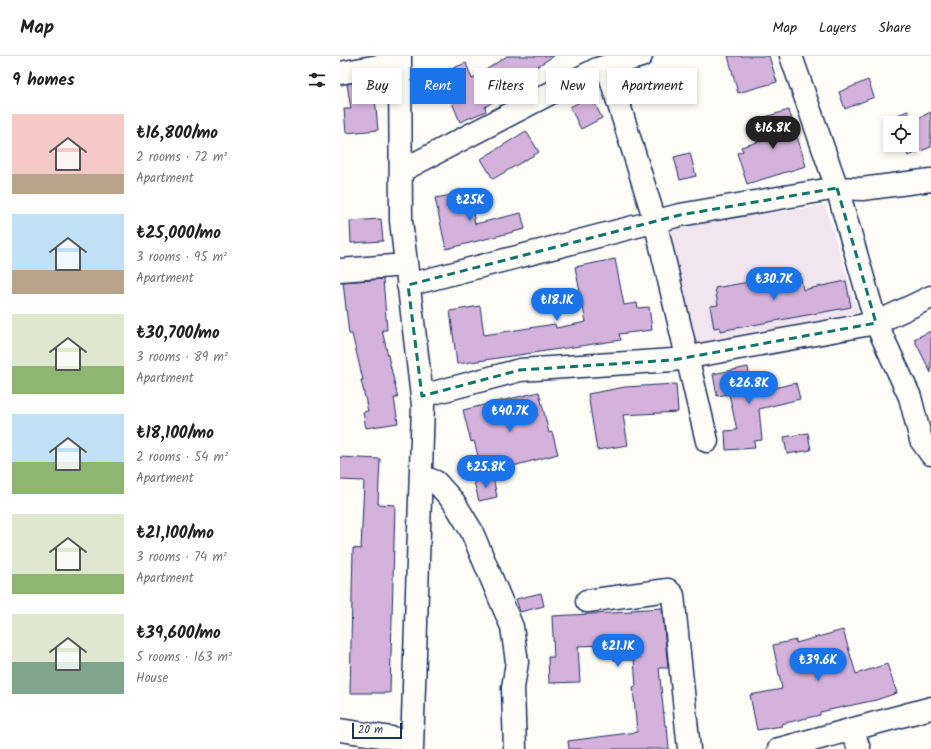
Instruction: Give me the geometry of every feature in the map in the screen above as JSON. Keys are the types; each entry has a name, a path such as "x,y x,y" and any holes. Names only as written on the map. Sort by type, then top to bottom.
{"street":[{"path":"401,171 570,82 607,66 641,56"},
{"path":"791,56 837,188 876,323 910,397 921,440 930,450"},
{"path":"340,73 400,59 401,221 422,396 421,476 412,745 340,730"},
{"path":"607,66 655,221 707,441"},
{"path":"340,270 407,275 680,215 837,188 862,189 931,180"},
{"path":"422,396 520,370 673,360 876,323 931,297"},
{"path":"421,476 436,482 454,502 471,530 512,627 518,662 513,688 515,749"},
{"path":"588,601 668,590 673,595 689,749"},
{"path":"779,749 856,739 931,708"}],"highlighted area":[{"path":"837,188 876,323 673,360 520,370 422,396 408,285 680,215"}],"shaded area":[{"path":"825,205 858,312 692,351 660,230"}],"building":[{"path":"507,56 554,56 534,68 489,68"},
{"path":"728,56 769,56 777,82 738,93"},
{"path":"466,63 472,79 474,78 474,104 490,104 485,107 486,111 460,122 453,104 466,104 466,68 453,68"},
{"path":"868,80 874,97 845,109 839,92"},
{"path":"352,83 352,104 375,104 378,130 346,133 344,109 351,109 347,84"},
{"path":"576,104 595,104 602,118 581,129 570,107"},
{"path":"789,110 806,166 747,184 737,153 743,151 741,147 765,140 758,119"},
{"path":"908,111 910,116 895,116"},
{"path":"931,112 931,147 919,152 919,118"},
{"path":"526,131 539,152 493,179 481,159"},
{"path":"907,152 918,152 908,156"},
{"path":"690,153 696,176 680,180 674,157"},
{"path":"469,192 475,224 521,213 525,229 446,249 435,198"},
{"path":"381,219 383,241 351,243 350,221"},
{"path":"615,259 624,305 637,303 638,308 649,307 652,330 619,334 621,340 457,364 450,311 480,306 484,335 555,324 556,328 586,322 575,267"},
{"path":"800,273 803,290 846,281 851,307 720,331 720,327 714,328 710,306 718,305 715,288"},
{"path":"383,279 387,330 382,330 398,398 394,398 398,423 366,428 363,412 368,411 361,380 363,380 352,334 349,334 343,282"},
{"path":"931,331 931,373 914,339"},
{"path":"748,367 752,393 796,383 800,399 759,409 762,440 754,441 755,448 726,450 725,431 737,430 729,394 717,396 713,374"},
{"path":"676,384 678,412 623,415 628,445 597,450 588,394 625,387"},
{"path":"539,392 549,433 552,432 558,454 483,474 474,441 471,442 463,410"},
{"path":"808,433 811,450 787,454 784,437"},
{"path":"340,457 380,459 378,504 395,505 390,693 350,693 353,548 361,549 364,481 340,480"},
{"path":"493,477 497,497 479,501 474,482"},
{"path":"541,593 544,606 520,612 516,599"},
{"path":"662,608 668,668 659,668 669,749 569,749 568,741 637,732 633,687 636,686 634,660 614,660 614,655 610,655 609,650 605,650 605,645 578,646 580,682 549,683 548,657 554,657 552,616 631,612 631,610"},
{"path":"843,630 856,674 887,664 897,693 876,700 820,712 820,715 781,724 782,726 757,730 750,695 782,689 773,645 796,640 796,643"}]}
